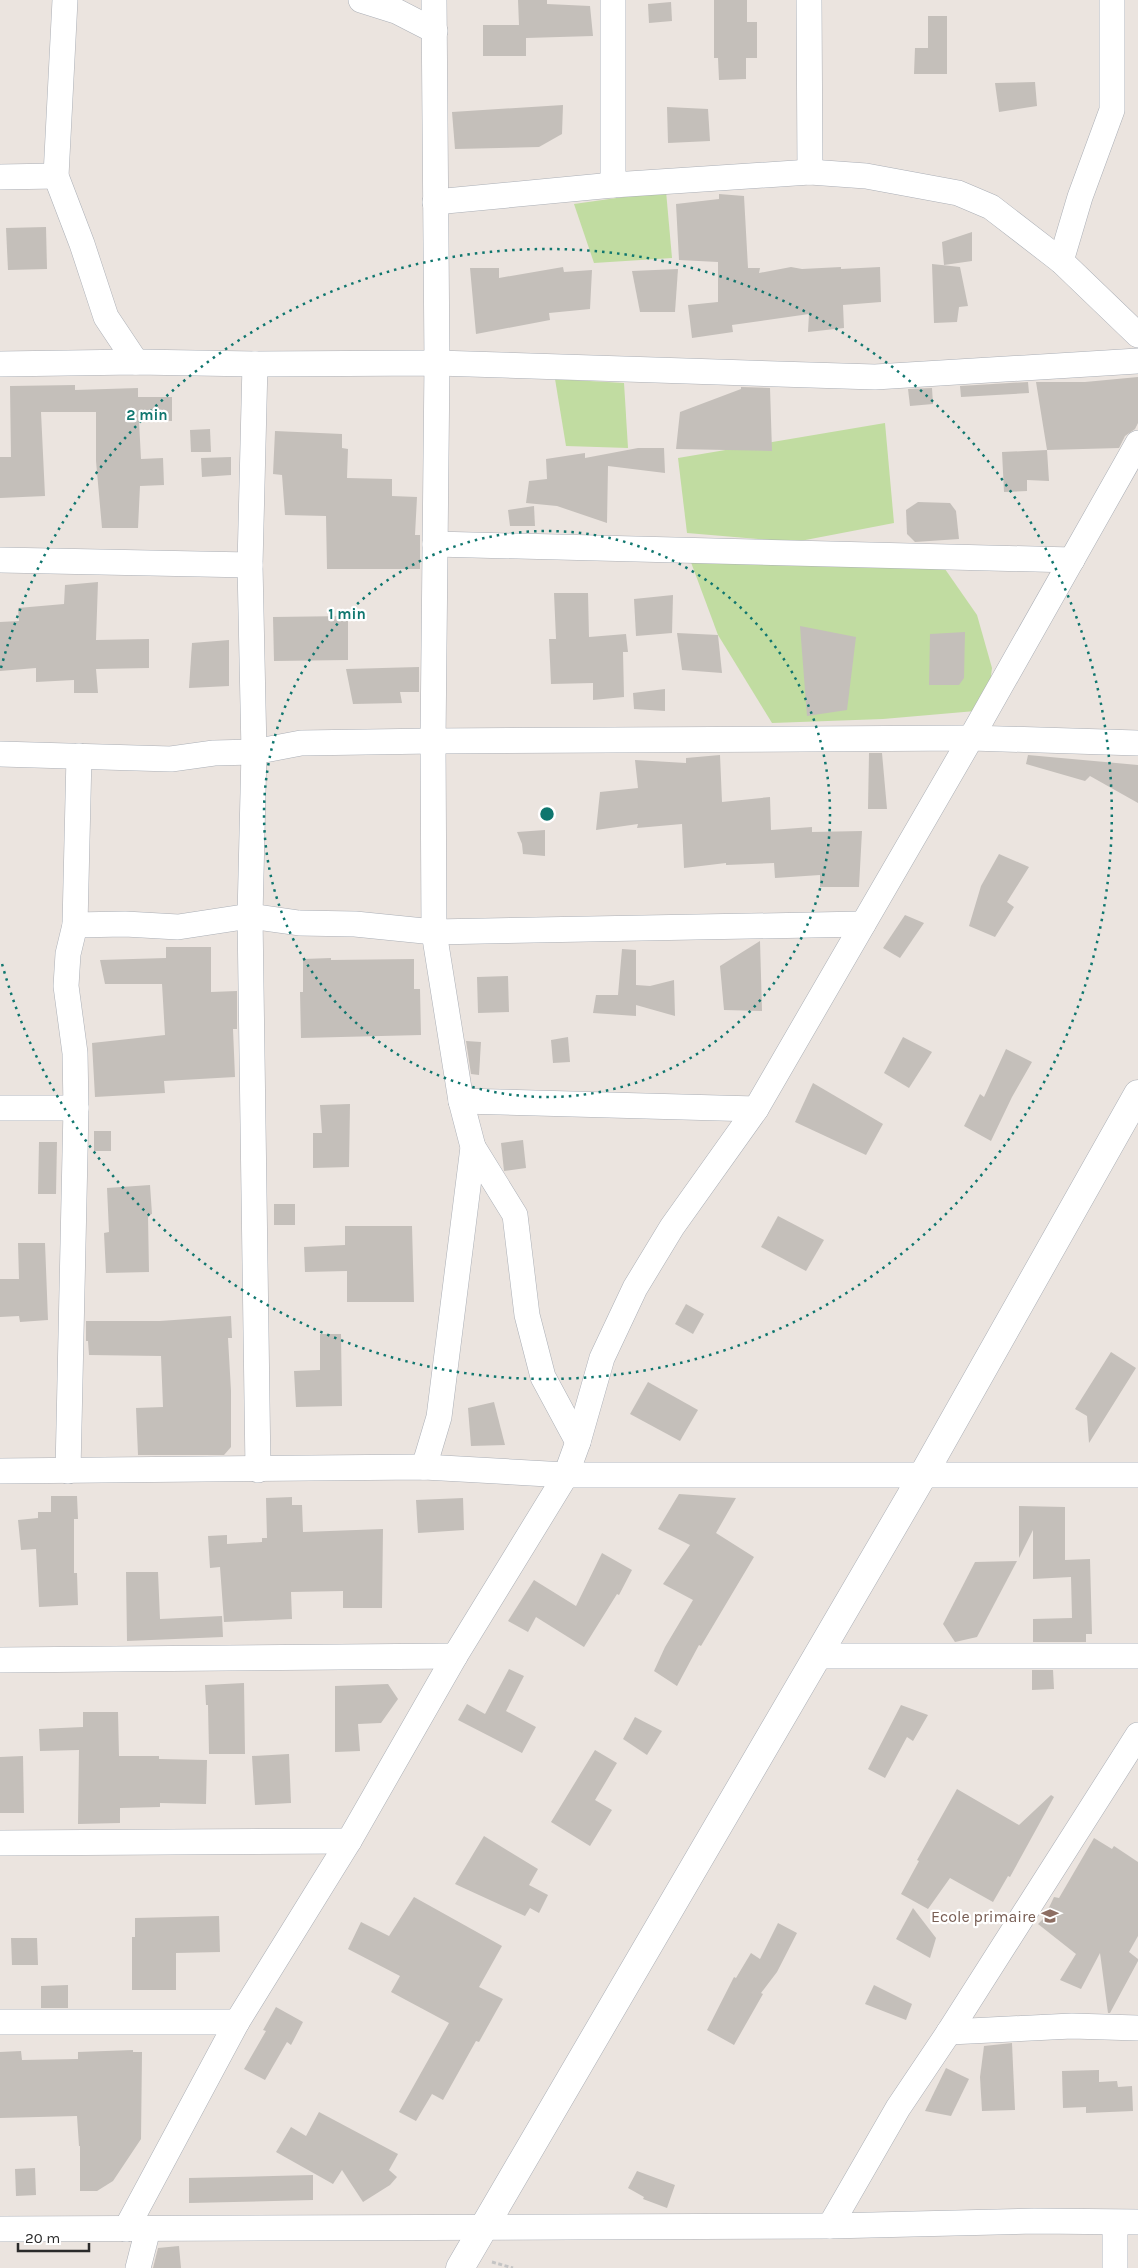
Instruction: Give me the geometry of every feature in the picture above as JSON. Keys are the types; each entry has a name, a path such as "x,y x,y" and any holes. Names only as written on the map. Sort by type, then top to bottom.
{"street":[{"path":"65,0 56,176 82,244 106,317 136,362"},
{"path":"361,0 396,11 435,32"},
{"path":"434,0 437,363 433,741 434,932 461,1100 473,1147 515,1215 527,1315 544,1378 578,1442"},
{"path":"613,0 613,185"},
{"path":"809,0 810,172"},
{"path":"1061,261 1080,197 1112,110 1112,0"},
{"path":"435,202 613,185 810,172 866,176 958,193 992,207 1061,261 1138,335"},
{"path":"0,176 56,176"},
{"path":"0,364 136,362 255,364 437,363 876,377 1138,361"},
{"path":"255,364 250,565 254,752 250,916 258,1470"},
{"path":"138,2268 137,2229 238,2022 349,1841 455,1656 566,1475 578,1442 602,1358 635,1288 672,1227 756,1109 971,738 1138,443"},
{"path":"435,544 1072,560"},
{"path":"0,560 250,565"},
{"path":"0,754 171,759 214,753 254,752 301,743 433,741 971,738 1138,743"},
{"path":"68,1470 76,1108 75,1053 66,986 68,954 75,925 79,756"},
{"path":"75,925 125,924 178,927 250,916 299,923 355,924 434,932 863,924"},
{"path":"460,2268 818,1656 1138,1094"},
{"path":"461,1100 756,1109"},
{"path":"0,1108 76,1108"},
{"path":"424,1467 438,1417 473,1147"},
{"path":"0,1471 424,1467 566,1475 1138,1474"},
{"path":"0,1660 455,1656"},
{"path":"818,1656 1138,1656"},
{"path":"830,2226 898,2108 949,2032 1138,1734"},
{"path":"0,1843 349,1841"},
{"path":"0,2022 238,2022"},
{"path":"949,2032 1072,2026 1138,2028"},
{"path":"0,2229 830,2226 1034,2221 1126,2223 1115,2268"}],"green space":[{"path":"666,191 672,258 594,263 574,204"},
{"path":"555,379 624,383 628,448 566,446"},
{"path":"885,423 894,523 795,542 687,533 678,458"},
{"path":"689,557 945,569 977,615 992,668 987,710 883,719 772,723 718,635"}],"building":[{"path":"518,0 547,0 547,4 590,6 593,36 526,38 526,56 483,56 483,25 519,25"},
{"path":"714,0 747,0 747,22 757,22 757,58 746,58 746,79 719,80 718,58 714,58"},
{"path":"671,2 672,21 649,23 648,4"},
{"path":"928,16 947,16 947,74 914,74 915,48 928,48"},
{"path":"1035,82 1037,106 999,112 995,83"},
{"path":"563,105 562,134 539,147 455,149 452,112"},
{"path":"667,107 708,109 710,141 668,143"},
{"path":"719,194 744,196 748,268 760,268 759,273 791,267 802,269 841,267 841,269 880,267 881,302 843,305 844,328 808,332 809,314 732,325 733,332 692,338 688,305 718,302 718,262 679,260 676,204 719,199"},
{"path":"46,227 47,269 8,270 6,228"},
{"path":"972,232 972,261 944,265 942,242"},
{"path":"932,264 960,267 968,306 959,307 957,322 934,323"},
{"path":"563,267 564,272 592,270 590,309 549,313 550,320 476,334 470,268 499,268 499,278"},
{"path":"678,269 675,312 640,312 632,271"},
{"path":"1138,377 1138,423 1135,429 1125,436 1119,448 1047,450 1036,382 1085,382"},
{"path":"1028,382 1029,393 961,397 960,386"},
{"path":"75,385 75,390 138,388 138,397 172,397 172,421 139,421 141,459 163,458 164,485 140,486 138,528 102,528 96,461 96,412 41,412 45,496 0,498 0,457 11,457 10,386"},
{"path":"741,387 770,388 772,451 676,449 680,412 741,389"},
{"path":"932,388 933,404 910,406 908,389"},
{"path":"210,429 211,452 191,452 190,430"},
{"path":"275,431 342,434 342,448 348,449 347,478 392,479 392,496 417,497 415,535 420,535 420,569 327,569 326,516 285,515 282,475 273,474"},
{"path":"638,448 664,448 665,473 608,466 607,523 557,506 526,503 529,481 547,479 546,459 585,453 585,458"},
{"path":"1047,450 1049,481 1027,480 1027,491 1004,492 1002,452"},
{"path":"231,457 231,475 202,477 201,458"},
{"path":"918,502 950,503 956,511 959,539 915,542 907,534 906,510"},
{"path":"534,506 535,526 510,526 508,510"},
{"path":"98,582 96,640 149,639 149,668 96,669 98,693 74,693 74,680 36,682 36,668 0,671 0,622 19,621 18,608 64,604 65,585"},
{"path":"554,593 588,593 589,637 626,634 628,652 623,652 624,697 593,700 593,683 551,684 549,639 556,639"},
{"path":"673,595 672,633 636,636 634,599"},
{"path":"348,616 348,660 274,661 273,617"},
{"path":"800,626 856,637 847,710 807,716"},
{"path":"965,632 964,678 959,685 929,685 930,634"},
{"path":"677,633 718,635 722,673 682,670"},
{"path":"229,640 229,686 189,688 192,643"},
{"path":"419,667 419,692 400,692 402,703 353,704 346,669"},
{"path":"665,689 665,711 634,709 633,693"},
{"path":"869,753 882,753 887,809 868,809"},
{"path":"720,755 722,802 770,797 771,830 812,827 812,832 862,831 859,887 820,887 820,875 775,878 774,863 726,865 726,863 684,868 682,824 637,828 638,824 596,830 600,792 638,788 635,760 686,763 686,758"},
{"path":"1028,755 1138,765 1138,803 1090,776 1085,781 1026,764"},
{"path":"545,830 545,856 523,854 522,844 517,832"},
{"path":"999,854 1029,867 1007,902 1014,907 995,937 969,926 981,886"},
{"path":"905,915 924,923 900,958 883,948"},
{"path":"760,941 762,1011 724,1010 720,966"},
{"path":"166,947 211,947 211,992 237,991 237,1029 233,1029 235,1077 164,1081 165,1093 95,1097 92,1043 165,1035 162,984 105,984 100,960 166,958"},
{"path":"622,949 636,950 636,985 650,986 674,980 675,1016 636,1005 636,1016 593,1013 596,995 618,995"},
{"path":"331,958 331,960 414,959 414,989 420,989 421,1035 301,1038 300,992 303,992 303,959"},
{"path":"508,976 509,1012 478,1013 477,977"},
{"path":"568,1037 570,1062 553,1063 551,1040"},
{"path":"903,1037 932,1052 909,1088 884,1073"},
{"path":"466,1041 481,1042 479,1075 471,1074"},
{"path":"1006,1049 1032,1062 1012,1097 991,1141 964,1126 980,1094 984,1097"},
{"path":"813,1083 883,1124 866,1155 795,1122"},
{"path":"350,1104 349,1167 313,1168 313,1133 322,1133 320,1105"},
{"path":"94,1131 111,1131 111,1151 94,1151"},
{"path":"523,1140 526,1168 504,1171 501,1143"},
{"path":"39,1142 57,1142 56,1194 38,1194"},
{"path":"150,1185 152,1214 148,1215 149,1272 106,1273 104,1233 109,1232 107,1188"},
{"path":"274,1204 295,1204 295,1225 274,1225"},
{"path":"778,1216 824,1240 806,1271 761,1247"},
{"path":"345,1226 412,1226 414,1302 347,1302 347,1271 305,1272 304,1247 345,1245"},
{"path":"18,1243 45,1243 48,1320 20,1322 19,1316 0,1317 0,1279 19,1279"},
{"path":"686,1304 704,1314 693,1334 675,1324"},
{"path":"231,1316 232,1338 228,1338 231,1391 231,1447 224,1455 138,1455 136,1408 163,1407 161,1356 89,1355 88,1341 86,1341 86,1321 160,1321"},
{"path":"320,1334 341,1334 342,1406 296,1407 294,1371 320,1370"},
{"path":"1111,1352 1136,1368 1089,1443 1087,1416 1075,1409"},
{"path":"648,1382 698,1410 680,1441 630,1414"},
{"path":"494,1402 505,1445 471,1446 468,1408"},
{"path":"679,1494 736,1498 716,1533 754,1557 701,1646 699,1645 677,1686 654,1671 665,1647 693,1600 663,1584 690,1545 658,1529"},
{"path":"51,1496 77,1496 78,1519 74,1519 74,1573 77,1573 78,1605 39,1607 36,1549 21,1550 18,1520 38,1518 38,1512 51,1512"},
{"path":"292,1497 292,1505 302,1505 303,1532 383,1529 382,1608 343,1608 343,1591 291,1592 292,1619 224,1622 220,1567 210,1568 208,1536 227,1535 227,1544 262,1542 262,1538 267,1538 266,1498"},
{"path":"463,1498 464,1530 418,1533 416,1500"},
{"path":"1019,1506 1065,1507 1065,1560 1090,1559 1092,1634 1086,1634 1086,1642 1033,1642 1033,1619 1072,1618 1071,1577 1033,1579 1033,1530 1019,1558"},
{"path":"602,1553 632,1570 619,1595 617,1594 584,1647 536,1617 528,1632 508,1621 534,1580 576,1606"},
{"path":"1017,1561 977,1637 955,1642 943,1624 975,1562"},
{"path":"126,1572 158,1572 160,1619 222,1616 223,1637 127,1641"},
{"path":"509,1669 524,1676 506,1711 536,1727 522,1753 458,1720 467,1704 485,1714"},
{"path":"1032,1670 1053,1670 1054,1689 1032,1690"},
{"path":"244,1683 245,1754 209,1754 208,1705 206,1705 205,1685"},
{"path":"388,1684 398,1699 381,1723 358,1724 360,1751 335,1752 335,1686"},
{"path":"901,1705 928,1715 913,1741 907,1737 885,1778 868,1769"},
{"path":"83,1712 118,1712 119,1756 159,1756 159,1759 207,1760 206,1804 160,1803 160,1807 120,1808 120,1823 78,1824 79,1750 40,1751 39,1729 83,1727"},
{"path":"635,1717 662,1731 647,1755 623,1739"},
{"path":"595,1750 617,1763 595,1800 612,1810 590,1846 551,1822"},
{"path":"289,1754 291,1803 255,1805 252,1756"},
{"path":"23,1756 24,1813 0,1813 0,1757"},
{"path":"957,1789 1019,1825 1051,1795 1054,1797 1010,1877 1008,1876 993,1902 950,1878 928,1909 901,1894 919,1861 917,1860"},
{"path":"484,1836 538,1869 529,1885 548,1895 539,1913 530,1908 525,1916 455,1884"},
{"path":"1094,1838 1112,1849 1114,1846 1138,1862 1138,1936 1129,1952 1138,1961 1110,2013 1108,2013 1100,1953 1081,1989 1060,1980 1076,1954 1038,1924 1044,1918 1054,1897 1059,1898"},
{"path":"414,1897 502,1946 479,1987 503,1999 479,2042 476,2041 443,2100 432,2094 416,2121 399,2112 449,2023 391,1992 400,1976 348,1949 361,1922 389,1936"},
{"path":"913,1908 936,1938 930,1958 896,1939"},
{"path":"219,1916 220,1952 176,1953 176,1990 132,1990 132,1937 135,1937 135,1918"},
{"path":"778,1923 797,1933 777,1972 761,1993 763,1994 734,2045 707,2030 734,1977 736,1978 751,1953 760,1959"},
{"path":"11,1938 37,1938 38,1965 12,1965"},
{"path":"68,1985 68,2008 41,2008 41,1986"},
{"path":"874,1985 912,2004 906,2020 865,2004"},
{"path":"276,2007 303,2022 291,2045 287,2042 265,2080 244,2069 266,2031 263,2030"},
{"path":"1012,2043 1015,2110 982,2111 980,2077 984,2046"},
{"path":"133,2050 133,2052 142,2052 141,2139 113,2181 97,2191 80,2191 80,2146 77,2116 0,2118 0,2052 21,2051 22,2060 78,2059 78,2052"},
{"path":"946,2068 969,2079 951,2116 925,2111"},
{"path":"1099,2070 1099,2082 1117,2081 1118,2087 1132,2086 1133,2111 1086,2113 1086,2107 1063,2108 1062,2071"},
{"path":"319,2112 398,2154 389,2170 397,2177 390,2185 363,2202 342,2170 333,2184 276,2152 291,2127 306,2136"},
{"path":"35,2168 36,2195 16,2196 15,2169"},
{"path":"637,2171 675,2185 667,2208 643,2199 644,2197 628,2188"},
{"path":"313,2175 313,2200 189,2203 189,2178"},
{"path":"179,2246 181,2268 153,2268 158,2248"}],"place":[{"name":"Ecole primaire","path":"1050,1916"}]}
